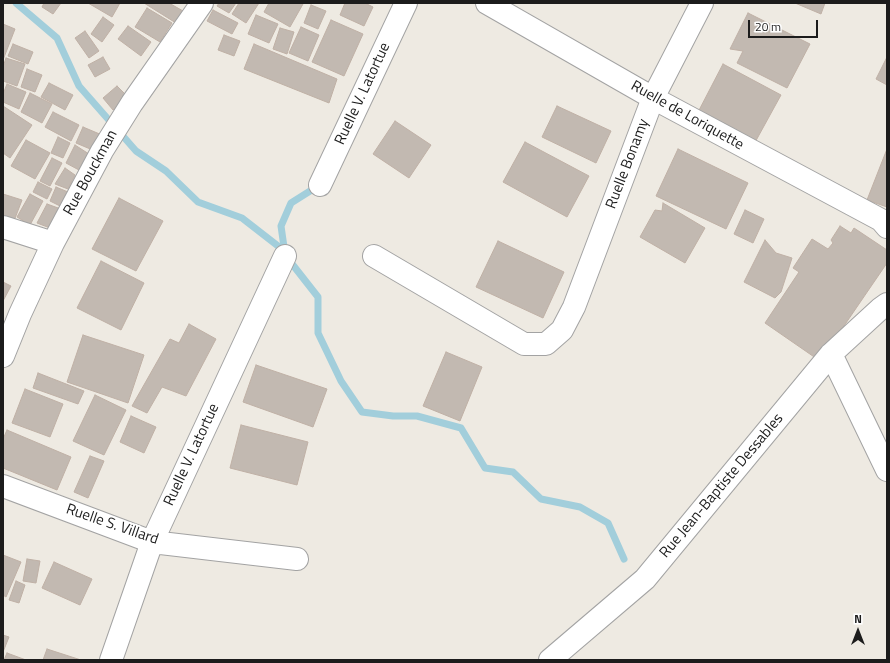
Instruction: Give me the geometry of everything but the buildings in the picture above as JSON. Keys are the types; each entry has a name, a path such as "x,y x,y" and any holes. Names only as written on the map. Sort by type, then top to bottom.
{"street":[{"name":"Rue Bouckman","path":"3,356 20,314 53,243 102,151 132,103 202,3"},
{"name":"Ruelle V. Latortue","path":"320,185 406,3"},
{"name":"Ruelle de Loriquette","path":"486,3 652,98 881,220 887,227"},
{"name":"Ruelle Bonamy","path":"374,256 524,344 546,344 562,330 574,307 652,98 702,3"},
{"path":"3,227 53,243"},
{"name":"Ruelle V. Latortue","path":"111,660 152,542 285,256"},
{"name":"Rue Jean-Baptiste Dessables","path":"550,660 645,579 831,354 887,304"},
{"path":"831,354 887,470"},
{"name":"Ruelle S. Villard","path":"3,486 152,542 297,559"}],"waterway":[{"path":"16,3 57,38 79,86 136,151 166,171 198,202 242,218 278,246 318,297 318,333 341,381 362,412 393,416 417,416 461,428 485,468 513,472 541,499 580,507 608,523 624,559"},
{"path":"285,254 281,226 291,203 318,186"}]}
